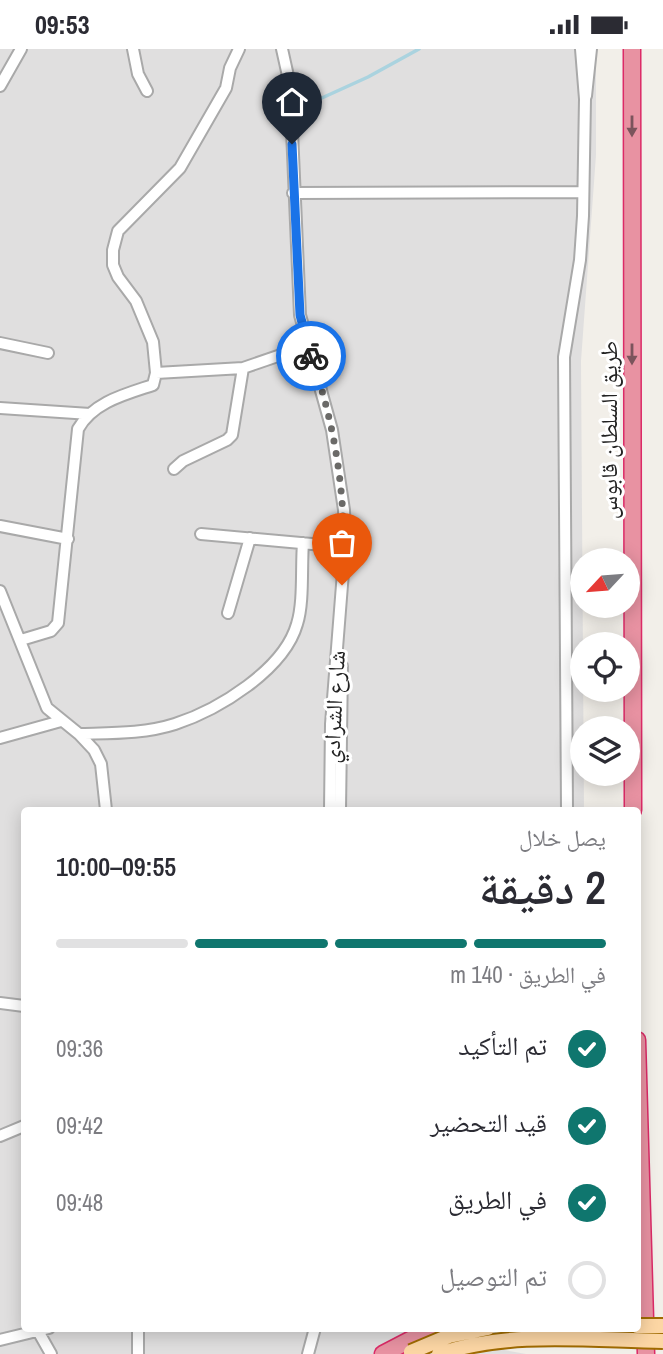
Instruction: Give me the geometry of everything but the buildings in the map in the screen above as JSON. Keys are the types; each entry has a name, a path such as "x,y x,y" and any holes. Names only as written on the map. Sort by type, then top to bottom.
{"highway":[{"name":"طريق السلطان قابوس","path":"631,807 632,54"},
{"path":"641,1180 646,1354"},
{"path":"383,1354 427,1332"}],"main road":[{"path":"641,1326 663,1326"},
{"path":"411,1352 449,1336 468,1332"},
{"path":"439,1354 468,1345 503,1340 663,1341"}],"street":[{"path":"0,86 21,49"},
{"path":"133,49 138,74 147,91"},
{"path":"21,640 51,631 58,622 68,539 75,439 82,423 90,414 118,396 153,386 156,373 153,342 136,301 118,277 113,265 113,250 118,231 180,169 226,88 230,68 239,49"},
{"name":"شارع الشرادي","path":"282,49 290,85 300,315 336,448 344,510 345,547 331,724 330,807"},
{"path":"567,807 564,357 580,260 585,99 581,49"},
{"path":"585,99 590,84 591,49"},
{"path":"293,193 583,192"},
{"path":"0,343 48,353"},
{"path":"156,373 243,368 307,346"},
{"path":"174,469 183,461 228,440 232,435 243,368"},
{"path":"0,408 90,414"},
{"path":"0,526 68,539"},
{"path":"201,534 345,547"},
{"path":"228,613 250,538"},
{"path":"79,734 138,732 175,724 235,696 276,661 297,625 303,543"},
{"path":"0,591 43,699 61,721 79,734 94,750 101,764 106,807"},
{"name":"شارع الشرادي","path":"340,604 340,807"},
{"path":"0,738 61,721"},
{"path":"0,1003 21,1006"},
{"path":"0,1136 21,1127"},
{"path":"0,1340 35,1332"},
{"path":"45,1332 51,1354"},
{"path":"138,1332 138,1354"},
{"path":"308,1354 314,1332"},
{"path":"451,1332 457,1354"}],"shaded area":[{"path":"0,49 596,49 596,155 581,361 582,548 570,548 570,618 583,618 583,632 570,632 570,702 583,702 583,716 570,716 570,786 584,786 584,807 21,807 21,1332 496,1332 504,1350 526,1354 0,1354"}],"waterway":[{"path":"302,107 368,77 419,49"}],"way so far":[{"path":"311,356 336,448 344,510 342,585"}],"route":[{"path":"292,144 300,315 311,356"}]}
